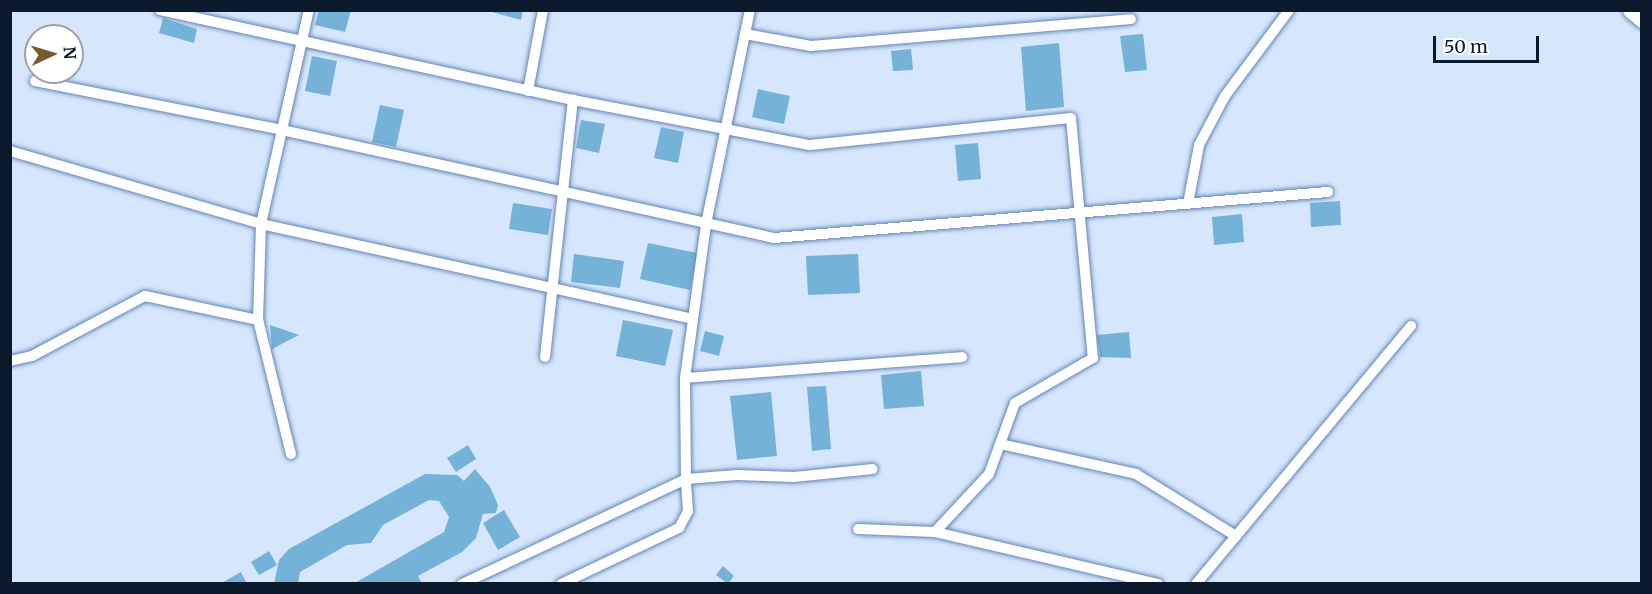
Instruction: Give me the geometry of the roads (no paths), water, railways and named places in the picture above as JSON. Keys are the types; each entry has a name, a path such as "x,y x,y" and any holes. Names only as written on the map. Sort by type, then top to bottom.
{"main road":[{"path":"1630,10 1641,20"}],"street":[{"path":"160,10 573,100 726,127 810,145 1071,118 1077,215 1094,358 1015,403 989,474 935,532"},
{"path":"291,454 258,320 261,224 309,10"},
{"path":"528,90 543,10"},
{"path":"561,584 679,528 688,512 685,378 706,224 750,10"},
{"path":"1188,204 1200,145 1220,106 1289,10"},
{"path":"745,34 811,46 1131,20"},
{"path":"50,84 282,130 774,238 1077,215 1328,192"},
{"path":"545,357 573,100"},
{"path":"10,151 261,224 553,286 693,319"},
{"path":"10,361 32,356 145,296 258,320"},
{"path":"1196,584 1411,326"},
{"path":"685,378 962,357"},
{"path":"1000,444 1136,474 1236,536"},
{"path":"462,584 686,480 737,475 794,477 873,469"},
{"path":"858,529 935,532 1158,584"}]}
